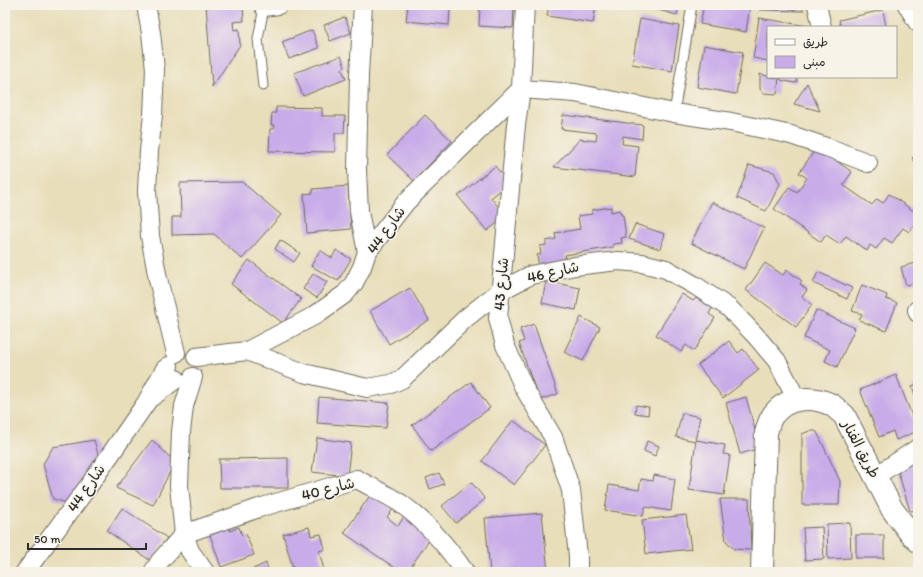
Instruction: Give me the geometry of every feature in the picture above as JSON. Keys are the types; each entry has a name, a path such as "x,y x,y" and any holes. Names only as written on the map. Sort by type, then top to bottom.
{"street":[{"path":"146,5 155,69 154,115 149,151 147,191 150,236 158,279 182,363 179,393 184,406 181,432 179,486 184,534 190,551 205,572"},
{"name":"شارع 43","path":"525,5 521,89 516,125 498,318 505,345 524,388 553,437 570,490 578,556 578,572"},
{"path":"817,5 822,26"},
{"path":"907,5 918,23"},
{"path":"362,7 357,170 359,212 367,252"},
{"path":"521,89 575,93 674,113 731,122 791,135 868,163"},
{"name":"شارع 44","path":"25,572 90,484 146,403 165,369 182,363 214,359 218,356 247,351 314,316 345,294 354,283 367,252 406,202 521,89"},
{"name":"شارع 46","path":"247,351 304,373 349,384 367,388 391,384 402,379 466,318 500,290 531,275 575,266 618,261 666,269 696,286 729,308 777,361 797,400"},
{"name":"طريق الفنار","path":"762,572 766,433 772,417 781,406 797,400 824,402 834,406 844,415 892,509 918,541"},
{"path":"876,476 918,448"},
{"name":"شارع 40","path":"184,534 258,508 357,479 401,504 434,531 456,558 465,572"},
{"path":"153,572 160,561 184,534"}],"lane":[{"path":"674,113 692,5"},
{"path":"263,86 258,39 268,6"}],"building":[{"path":"206,5 243,5 244,21 233,22 234,30 239,29 240,45 212,87"},
{"path":"408,5 450,5 449,25 406,21"},
{"path":"480,5 514,5 513,28 479,26"},
{"path":"549,5 596,5 593,23 547,16"},
{"path":"640,5 679,5 677,15"},
{"path":"704,5 750,5 746,32 700,24"},
{"path":"760,5 803,5 803,11 760,10"},
{"path":"883,10 886,26 841,26 839,20"},
{"path":"345,17 351,33 330,41 324,25"},
{"path":"759,18 808,26 767,26 767,61 753,58"},
{"path":"640,19 679,26 672,71 632,64"},
{"path":"312,30 319,48 289,59 282,42"},
{"path":"704,45 743,52 736,94 697,87"},
{"path":"341,56 345,67 342,69 346,79 303,96 294,73"},
{"path":"760,74 767,76 767,78 779,78 777,94 763,93 760,89"},
{"path":"780,78 797,78 797,82 794,83 781,80"},
{"path":"807,83 820,111 794,104"},
{"path":"276,107 322,108 322,116 345,116 344,133 335,133 335,152 269,151 270,129 274,129 275,125 271,125 272,113 276,113"},
{"path":"425,115 452,141 414,181 387,155"},
{"path":"563,115 643,125 642,139 623,136 622,144 638,146 635,177 554,167 580,139 596,141 597,133 561,129"},
{"path":"817,147 852,172 843,185 872,205 877,199 883,203 889,194 918,214 918,220 909,232 903,228 892,243 884,238 876,249 870,245 867,251 846,236 840,244 826,235 821,242 774,209 789,187 797,192 807,178 799,173"},
{"path":"918,153 918,170 915,166 917,164 912,158"},
{"path":"749,165 774,172 780,184 766,211 737,198"},
{"path":"495,166 509,183 491,198 506,216 487,231 458,196"},
{"path":"242,182 281,215 242,259 214,234 172,235 172,217 181,217 180,183"},
{"path":"348,186 351,229 307,233 304,194 313,193 313,189"},
{"path":"712,202 764,228 744,269 691,243"},
{"path":"611,207 611,212 620,210 621,215 623,215 626,237 621,238 622,243 613,244 613,247 565,255 566,263 539,267 537,255 541,254 540,246 546,245 546,241 556,239 555,233 580,229 578,216 592,214 592,210"},
{"path":"635,224 665,234 660,249 629,239"},
{"path":"280,240 300,253 294,262 275,249"},
{"path":"320,250 332,258 336,250 351,259 338,281 311,266"},
{"path":"918,253 918,282 906,285 901,267 916,263 914,254"},
{"path":"249,260 301,299 283,323 231,284"},
{"path":"765,263 783,275 787,270 802,281 800,284 807,290 802,297 812,305 796,327 746,290"},
{"path":"818,272 852,288 847,299 813,283"},
{"path":"313,274 327,282 317,298 303,289"},
{"path":"546,281 580,288 576,310 542,303"},
{"path":"862,285 887,295 886,299 897,303 886,331 859,320 862,314 852,311"},
{"path":"410,288 429,320 389,344 370,311"},
{"path":"682,294 693,301 696,298 712,308 709,314 715,318 694,351 686,345 681,352 656,335"},
{"path":"816,310 855,328 837,367 825,361 830,350 804,338"},
{"path":"581,317 600,327 583,361 564,352"},
{"path":"534,324 558,394 539,400 519,343 524,341 520,329"},
{"path":"729,341 738,353 743,349 759,370 723,398 698,365"},
{"path":"896,375 918,431 896,440 893,431 879,437 860,390"},
{"path":"471,382 490,408 431,451 412,425"},
{"path":"918,384 918,404 912,386"},
{"path":"319,397 389,403 386,428 317,423"},
{"path":"746,397 760,448 740,454 726,403"},
{"path":"636,405 649,407 648,415 635,413"},
{"path":"682,413 700,417 695,441 676,437"},
{"path":"513,420 545,445 514,485 482,461"},
{"path":"812,430 817,432 840,481 839,505 802,505 802,434"},
{"path":"317,438 351,443 347,476 312,472"},
{"path":"94,440 99,458 67,503 53,499 43,464 53,447"},
{"path":"152,440 175,462 153,505 116,488"},
{"path":"696,440 725,445 723,454 730,455 724,495 689,490"},
{"path":"647,441 659,446 655,456 644,451"},
{"path":"288,458 288,488 220,488 219,459"},
{"path":"918,459 918,510 910,511 896,465"},
{"path":"439,473 444,484 430,489 426,478"},
{"path":"654,475 675,479 671,511 645,507 643,516 605,510 609,485 639,490 641,479 653,481"},
{"path":"471,482 485,499 456,523 442,506"},
{"path":"371,494 393,509 387,517 398,526 406,514 434,533 407,572 401,572 344,533"},
{"path":"720,499 749,499 751,550 734,549 726,541"},
{"path":"122,508 167,538 151,561 107,531"},
{"path":"542,513 548,572 490,572 485,518"},
{"path":"686,515 691,549 646,554 642,520"},
{"path":"850,523 851,558 828,559 827,524"},
{"path":"239,527 242,536 246,534 254,555 221,567 210,535 229,528 230,531"},
{"path":"309,527 311,536 321,534 325,549 319,551 324,570 317,572 294,572 283,534"},
{"path":"822,527 824,559 805,560 803,528"},
{"path":"856,535 884,535 884,558 856,558"},
{"path":"266,563 269,572 247,572"}]}
